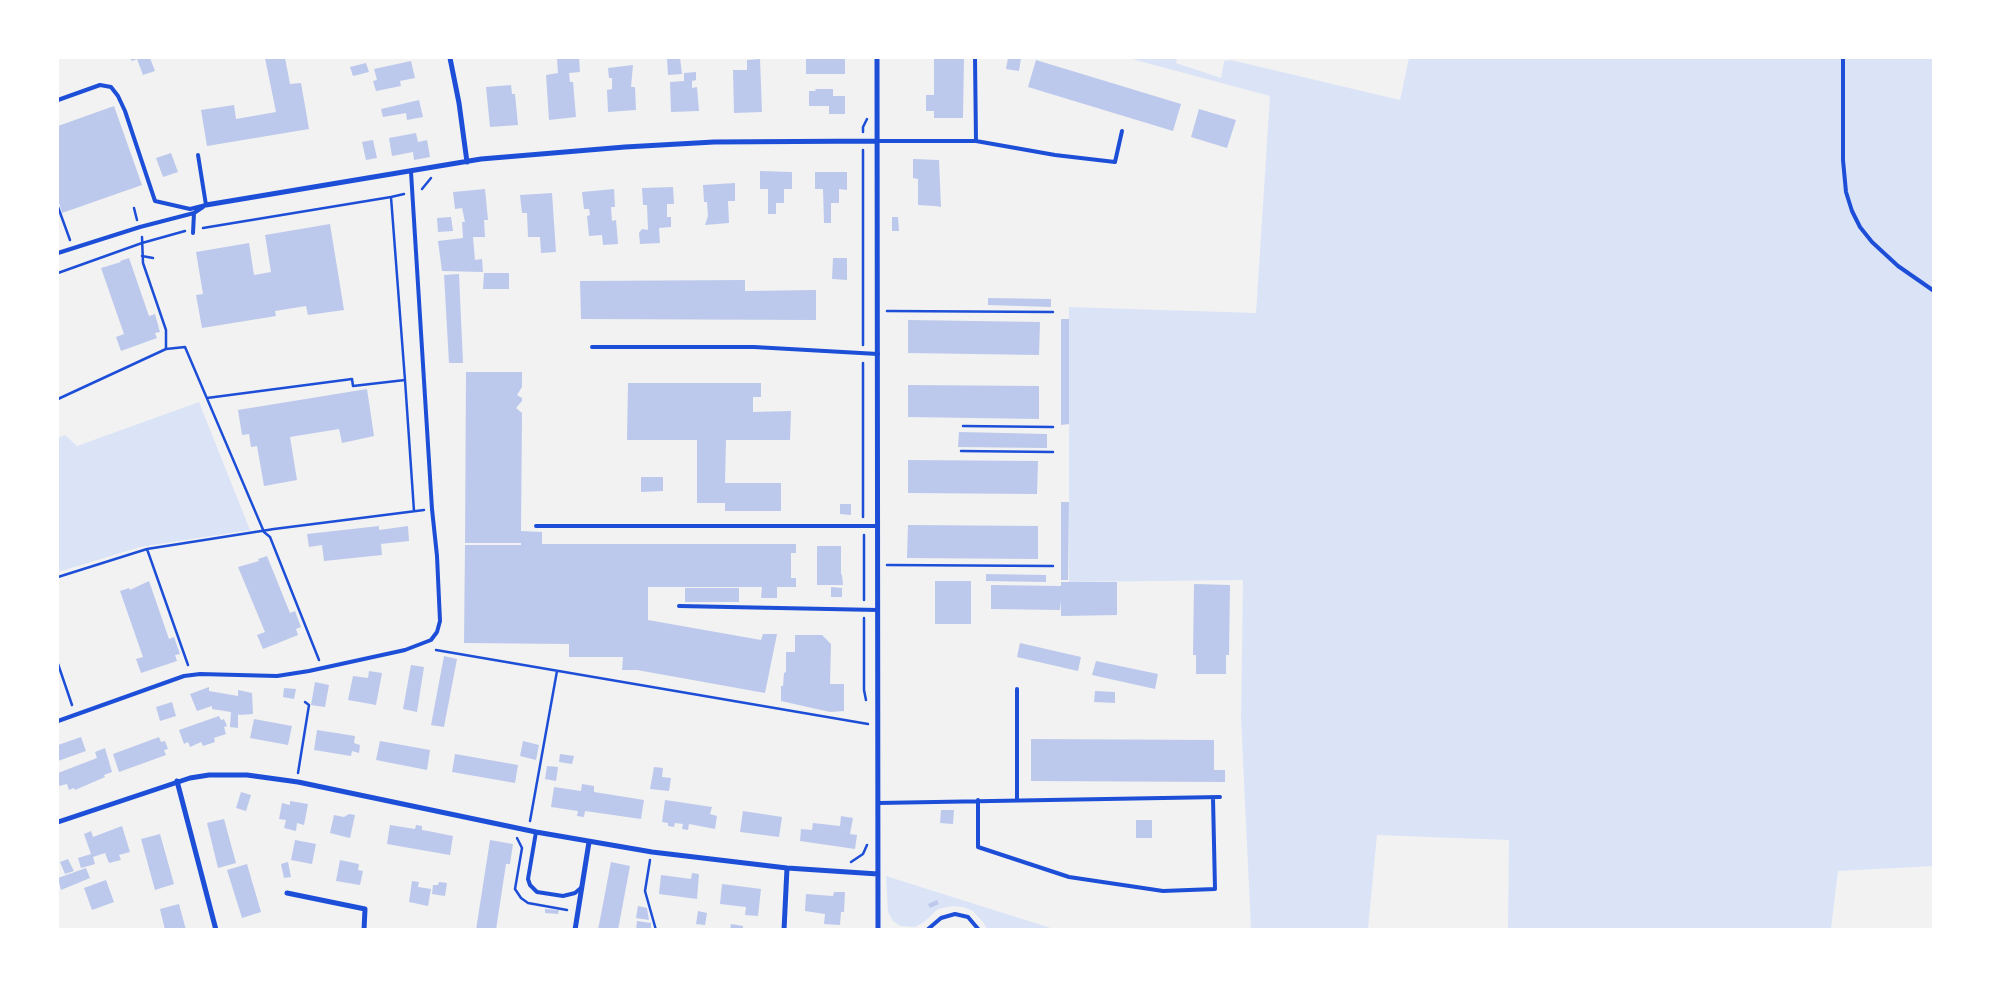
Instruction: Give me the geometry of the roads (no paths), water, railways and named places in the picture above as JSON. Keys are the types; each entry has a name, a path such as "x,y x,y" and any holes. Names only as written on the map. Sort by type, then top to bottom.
{"street":[{"path":"450,58 459,103 467,162"},
{"path":"877,58 878,930"},
{"path":"206,205 481,160 625,147 714,142 877,140"},
{"path":"58,822 177,781 209,774 228,774 298,782 536,832 652,852 787,868 878,874"},
{"path":"177,781 216,930"},
{"path":"575,930 589,842"},
{"path":"784,930 787,868"},
{"path":"287,893 365,909 364,930"}],"lane":[{"path":"976,58 976,140"},
{"path":"1843,58 1843,160 1846,192 1852,210 1860,227 1872,242 1898,266 1934,291"},
{"path":"58,100 100,85 111,87 118,96 125,112 155,201 190,209 206,205"},
{"path":"877,140 976,140 1055,155 1115,162 1122,131"},
{"path":"198,155 206,205"},
{"path":"58,721 191,675 276,676 322,668 405,650 431,640 437,632 440,621 437,556 432,509 411,172"},
{"path":"58,253 140,227 194,213 206,205"},
{"path":"193,231 194,213"},
{"path":"592,346 754,347 878,354"},
{"path":"536,526 878,526"},
{"path":"680,606 878,610"},
{"path":"1017,689 1017,800"},
{"path":"978,800 978,847 1069,877 1163,891 1215,889 1213,798"},
{"path":"878,803 978,800 1220,798"},
{"path":"536,832 528,878 530,885 537,892 563,896 575,893 582,887"},
{"path":"927,930 940,918 955,914 968,917 979,930"}]}
